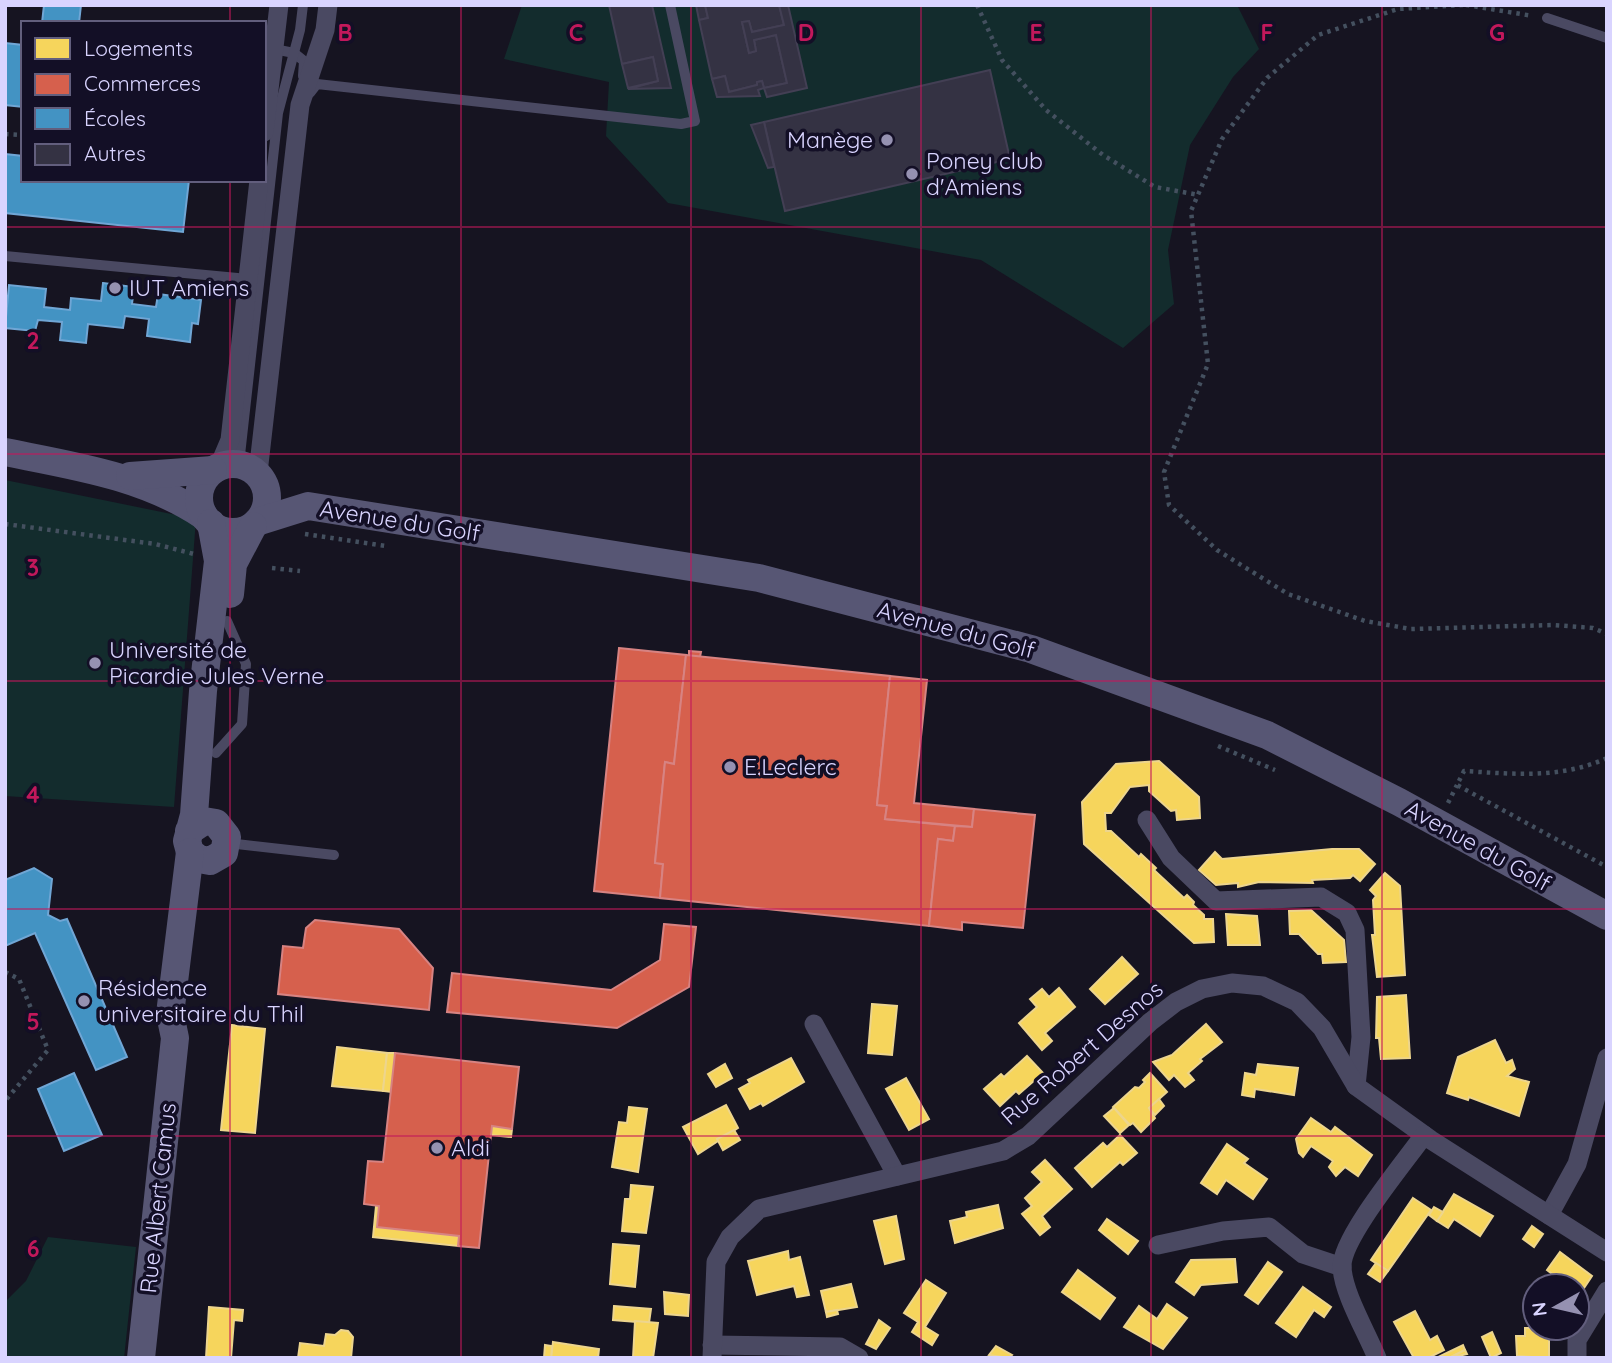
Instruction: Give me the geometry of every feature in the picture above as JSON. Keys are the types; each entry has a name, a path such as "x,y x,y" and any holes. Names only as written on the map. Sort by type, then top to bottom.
{"main road":[{"path":"5,452 124,477 162,492 208,520 236,532 255,524 267,503 239,471"},
{"path":"208,520 200,491 204,479 239,471"},
{"path":"124,477 239,471 308,506"},
{"name":"Avenue du Golf","path":"255,524 308,506 759,578 1031,649 1267,735 1399,802 1607,916"},
{"name":"Rue Albert Camus","path":"208,520 218,561 203,691 194,815 208,842"},
{"name":"Rue Albert Camus","path":"141,1358 175,1038 190,1002 205,891 233,564 255,524"}],"street":[{"path":"266,98 269,47 279,5"},
{"path":"239,471 300,105 325,30 325,9"},
{"path":"239,471 230,440 259,182"},
{"path":"1147,820 1171,858 1216,901 1321,897 1347,913 1355,930 1361,1037 1356,1086"},
{"name":"Rue Robert Desnos","path":"859,1358 840,1347 712,1351 716,1262 730,1237 759,1209 1003,1151 1028,1136 1150,1022 1176,1002 1202,989 1232,984 1264,986 1297,1002 1322,1028 1356,1086 1424,1135 1607,1252"},
{"path":"814,1024 897,1177"},
{"path":"1549,1215 1577,1164 1601,1094 1607,1058"},
{"path":"1377,1358 1346,1286 1342,1267 1346,1244 1424,1135"},
{"path":"1158,1245 1223,1231 1269,1227 1303,1254 1342,1267"},
{"path":"1577,1358 1577,1340 1607,1291"}],"lane":[{"path":"239,471 278,113 303,5"},
{"path":"300,105 317,84 681,124 695,121 670,5"},
{"path":"1547,18 1607,38"},
{"path":"269,47 294,53 304,61 300,105"},
{"path":"5,256 247,279"},
{"path":"208,842 334,855"}],"path":[{"path":"977,5 1002,60 1046,110 1103,155 1155,187 1199,195"},
{"path":"1547,18 1464,5 1398,9 1318,35 1267,78 1222,139 1191,211 1208,365 1164,472 1169,505 1217,550 1288,593 1366,621 1411,629 1553,625 1593,628 1607,634"},
{"path":"5,134 20,135"},
{"path":"5,524 155,544 218,561"},
{"path":"292,536 304,534 398,548"},
{"path":"272,568 300,571"},
{"path":"1209,743 1286,774"},
{"path":"1445,808 1464,771 1540,776 1586,767 1607,758"},
{"path":"1457,785 1607,867"},
{"path":"5,972 19,979 48,1050 5,1101"}],"green space":[{"name":"Poney club d'Amiens","path":"522,5 1237,5 1259,49 1233,77 1190,145 1168,250 1174,304 1123,348 981,260 668,203 606,136 609,82 504,59"},
{"path":"5,480 196,519 174,807 5,796"},
{"path":"48,1237 136,1247 124,1358 5,1358 5,1302 26,1281"}],"building: Logements":[{"path":"1159,761 1199,797 1200,818 1177,820 1176,810 1171,811 1149,791 1149,785 1130,787 1111,813 1105,813 1106,831 1111,831 1139,857 1141,854 1184,898 1187,895 1204,915 1204,919 1213,919 1214,942 1194,943 1084,844 1082,802 1116,764"},
{"path":"1359,849 1375,864 1360,881 1353,875 1350,878 1312,880 1313,883 1259,882 1238,887 1238,883 1216,885 1199,870 1215,852 1222,859"},
{"path":"1385,873 1400,886 1405,975 1377,977 1372,935 1375,935 1373,900 1376,896 1370,890"},
{"path":"1311,910 1344,940 1346,962 1323,963 1322,954 1318,954 1299,934 1290,934 1289,911"},
{"path":"1226,914 1257,916 1260,945 1228,945"},
{"path":"1122,957 1138,974 1105,1004 1090,989"},
{"path":"1059,988 1075,1007 1045,1033 1052,1041 1042,1050 1019,1023 1037,1007 1030,999 1042,989 1049,997"},
{"path":"1406,995 1410,1058 1381,1059 1379,1038 1376,1038 1377,997"},
{"path":"872,1004 897,1006 892,1055 868,1053"},
{"path":"1206,1024 1222,1042 1200,1059 1202,1061 1188,1073 1194,1080 1185,1087 1174,1075 1169,1080 1153,1062 1172,1055"},
{"path":"232,1025 265,1029 255,1133 221,1130"},
{"path":"1495,1040 1506,1063 1512,1060 1515,1069 1507,1076 1529,1082 1519,1116 1469,1097 1468,1100 1447,1093 1458,1057"},
{"path":"337,1047 387,1053 383,1091 332,1086"},
{"path":"387,1053 395,1053 391,1092 383,1091"},
{"path":"1027,1056 1043,1073 1019,1094 1016,1091 1000,1106 984,1089 1001,1074 1004,1077"},
{"path":"791,1058 804,1082 763,1106 761,1103 750,1109 739,1089 750,1083 748,1080"},
{"path":"725,1064 732,1078 716,1087 708,1074"},
{"path":"1258,1064 1298,1068 1294,1095 1255,1089 1254,1097 1242,1095 1245,1073 1256,1075"},
{"path":"1150,1073 1167,1092 1149,1108 1155,1118 1141,1132 1133,1123 1130,1125 1113,1107 1135,1087 1139,1088"},
{"path":"906,1078 929,1119 909,1130 886,1089"},
{"path":"1159,1099 1164,1106 1155,1115 1149,1108"},
{"path":"726,1105 738,1128 698,1154 683,1127"},
{"path":"629,1107 647,1109 638,1172 612,1167 619,1122 627,1123"},
{"path":"1114,1108 1129,1125 1120,1133 1104,1116"},
{"path":"1311,1118 1331,1132 1335,1127 1372,1155 1358,1176 1345,1167 1336,1176 1329,1167 1333,1161 1311,1146 1303,1157 1299,1153 1296,1139"},
{"path":"492,1126 512,1129 511,1137 491,1135"},
{"path":"734,1130 740,1140 723,1150 717,1139"},
{"path":"1120,1135 1137,1153 1123,1165 1120,1162 1092,1187 1075,1168 1103,1143 1107,1147"},
{"path":"1227,1144 1248,1159 1244,1163 1267,1179 1253,1199 1226,1180 1217,1194 1201,1183"},
{"path":"1045,1160 1072,1189 1042,1216 1050,1227 1040,1235 1022,1214 1032,1206 1025,1198 1042,1182 1032,1172"},
{"path":"631,1185 653,1187 646,1233 622,1231 625,1199 630,1199"},
{"path":"1454,1194 1493,1216 1480,1236 1454,1219 1448,1228 1437,1221"},
{"path":"1413,1198 1431,1210 1388,1271 1371,1260"},
{"path":"998,1205 1003,1228 955,1243 950,1221 967,1217 966,1212"},
{"path":"376,1206 379,1206 377,1227 459,1236 458,1246 373,1237"},
{"path":"1434,1207 1443,1212 1437,1221 1429,1215"},
{"path":"896,1216 904,1259 885,1264 874,1221"},
{"path":"1107,1219 1138,1241 1128,1254 1099,1230"},
{"path":"1532,1226 1543,1234 1534,1247 1523,1239"},
{"path":"613,1244 639,1246 635,1287 610,1284"},
{"path":"788,1251 789,1260 800,1257 809,1295 797,1297 794,1286 757,1295 748,1261"},
{"path":"1560,1252 1587,1272 1550,1272 1547,1270"},
{"path":"1235,1259 1237,1282 1201,1285 1194,1295 1176,1282 1191,1260"},
{"path":"1268,1262 1282,1272 1258,1304 1245,1295"},
{"path":"1376,1263 1388,1271 1380,1282 1368,1274"},
{"path":"1078,1270 1115,1298 1100,1319 1062,1292"},
{"path":"926,1280 946,1293 925,1327 938,1335 932,1345 912,1332 918,1322 904,1313"},
{"path":"851,1284 857,1307 826,1312 821,1291"},
{"path":"1303,1287 1331,1307 1324,1317 1314,1310 1296,1337 1276,1323"},
{"path":"664,1292 689,1295 688,1316 665,1314"},
{"path":"1167,1304 1187,1318 1163,1349 1124,1327 1139,1306 1157,1319"},
{"path":"614,1306 651,1309 649,1323 613,1320"},
{"path":"209,1307 243,1310 242,1321 234,1320 231,1358 206,1358"},
{"path":"837,1310 838,1314 827,1317 826,1312"},
{"path":"1415,1311 1430,1340 1437,1336 1444,1350 1428,1358 1414,1358 1394,1322"},
{"path":"879,1320 890,1328 876,1349 866,1344"},
{"path":"635,1321 658,1323 653,1358 633,1358"},
{"path":"341,1330 348,1331 353,1337 351,1358 298,1358 300,1343 324,1346 326,1334 335,1335"},
{"path":"1492,1332 1501,1353 1491,1358 1482,1337"},
{"path":"1516,1336 1521,1336 1521,1342 1549,1342 1549,1358 1517,1356"},
{"path":"553,1342 599,1349 598,1358 551,1358"},
{"path":"545,1345 552,1346 551,1358 544,1358"},
{"path":"1463,1345 1465,1350 1449,1358 1438,1357"},
{"path":"996,1346 1012,1355 1009,1358 989,1355"},
{"path":"1465,1350 1467,1354 1449,1358"}],"building: Commerces":[{"path":"619,648 686,655 674,764 665,762 655,863 663,864 660,898 594,891"},
{"path":"689,651 701,652 700,657 689,656"},
{"path":"686,655 890,676 877,805 887,806 885,819 955,826 953,841 938,839 929,926 660,898 663,864 655,863 665,762 674,764"},
{"path":"890,676 927,680 914,803 974,809 972,827 885,819 887,806 877,805"},
{"path":"974,809 1035,815 1023,928 962,922 962,930 929,926 938,839 953,841 955,826 972,827"},
{"path":"315,920 399,929 433,968 429,1010 278,994 283,946 303,948 306,928"},
{"path":"664,924 696,927 689,987 617,1028 447,1012 452,973 611,990 660,960"},
{"name":"Aldi","path":"395,1053 519,1067 512,1129 492,1126 479,1248 458,1246 459,1236 377,1227 379,1206 364,1204 368,1161 383,1162"}],"building: Écoles":[{"path":"44,5 81,5 79,21 42,21"},
{"path":"5,43 21,45 21,107 5,105"},
{"path":"5,154 21,156 21,182 189,182 183,232 5,213"},
{"path":"103,283 134,287 132,304 156,307 158,294 201,300 198,324 192,323 190,342 147,336 149,319 125,316 123,328 88,324 86,343 60,340 62,322 38,320 35,331 5,328 9,285 46,289 44,307 70,310 71,298 101,301"},
{"name":"Résidence universitaire du Thil","path":"34,868 52,879 48,915 60,921 67,919 127,1057 96,1070 35,933 5,946 5,880"},
{"path":"74,1073 102,1135 64,1151 38,1089"}],"building: Autres":[{"path":"609,5 652,5 671,88 628,89 658,81 653,57 622,64"},
{"path":"696,5 705,5 708,18 699,20"},
{"path":"705,5 779,5 784,25 752,32 749,21 742,22 749,53 756,51 754,40 776,35 787,83 764,88 762,81 757,82 757,85 729,92 725,76 712,79 699,20 708,18"},
{"path":"779,5 788,5 807,88 767,97 764,88 787,83 776,35 754,40 756,51 749,53 742,22 749,21 752,32 784,25"},
{"path":"653,57 658,81 628,88 622,64"},
{"name":"Manège","path":"990,70 1010,159 785,211 764,122"},
{"path":"725,76 729,92 757,85 757,82 762,81 764,88 758,90 760,96 717,97 712,79"},
{"path":"764,122 774,167 768,168 751,125"}],"place":[{"name":"Manège","path":"887,140"},
{"name":"Poney club d'Amiens","path":"912,174"},
{"name":"IUT Amiens","path":"115,288"},
{"name":"Université de Picardie Jules Verne","path":"95,663"},
{"name":"E.Leclerc","path":"730,767"},
{"name":"Résidence universitaire du Thil","path":"84,1001"},
{"name":"Aldi","path":"437,1148"}]}
